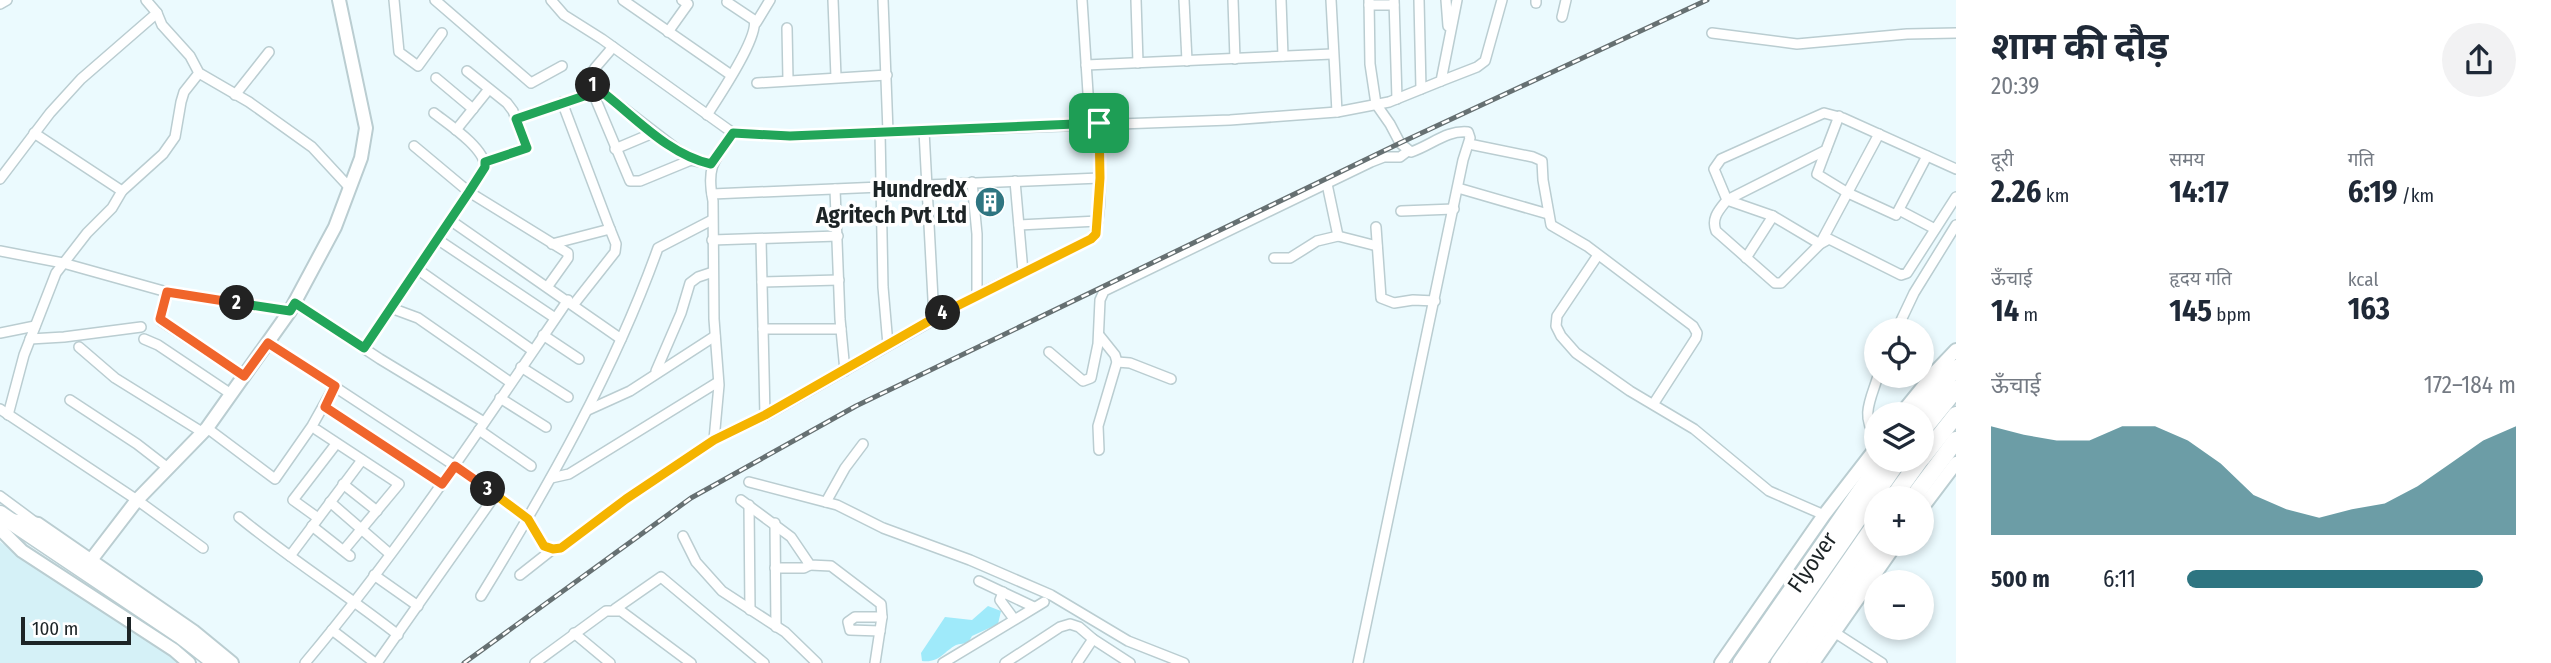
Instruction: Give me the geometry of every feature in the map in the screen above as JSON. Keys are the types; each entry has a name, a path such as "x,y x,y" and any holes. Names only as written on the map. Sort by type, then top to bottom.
{"highway":[{"path":"1926,402 1956,368"},
{"path":"1934,416 1956,389"},
{"path":"1934,443 1956,415"},
{"path":"1922,486 1956,440"},
{"name":"Flyover","path":"1741,663 1874,472"},
{"path":"1758,663 1891,472"},
{"path":"2,522 30,534 180,635 216,663"},
{"path":"30,534 201,663"},
{"path":"1779,663 1864,540"},
{"name":"Flyover","path":"1797,663 1872,556"}],"street":[{"path":"0,4 7,0"},
{"path":"146,0 157,13 162,25 190,56 199,73 312,147 349,187"},
{"path":"91,560 138,500 204,430 231,394 293,307 334,228 361,158 366,128 339,0"},
{"path":"394,0 399,52 418,66 442,33"},
{"path":"435,0 531,83 562,66"},
{"path":"551,0 564,15 733,133 790,136 1230,120 1337,112 1397,99 1477,67 1485,61 1502,0"},
{"path":"623,0 731,75"},
{"path":"707,115 770,0"},
{"path":"833,0 836,77"},
{"path":"883,0 887,75 881,187 883,287 888,345"},
{"path":"268,343 496,495 528,519 544,546 561,548 626,499 714,440 845,371 934,318 1091,239 1096,234 1100,178 1086,65 1082,0"},
{"path":"1136,0 1138,63"},
{"path":"1184,0 1187,61"},
{"path":"1233,0 1236,59"},
{"path":"1281,0 1283,56"},
{"path":"1331,0 1337,112"},
{"path":"1419,0 1421,89"},
{"path":"1446,0 1448,39"},
{"path":"1441,81 1457,0"},
{"path":"1562,17 1566,0"},
{"path":"668,32 687,1"},
{"path":"727,2 756,23"},
{"path":"1397,99 1394,3 1369,2 1370,64 1376,104 1400,143 1408,151"},
{"path":"0,179 34,133 81,79 157,13"},
{"path":"787,28 788,80"},
{"path":"1712,33 1797,44 1907,34 1956,33"},
{"path":"587,80 613,47"},
{"path":"235,95 269,52"},
{"path":"1086,65 1332,54"},
{"path":"467,71 507,103 527,148 485,162"},
{"path":"199,73 184,92 176,137 163,154 122,191 112,208 87,233 56,273 4,412 138,500 203,548"},
{"path":"757,83 887,75"},
{"path":"436,78 473,109"},
{"path":"587,80 630,181 640,181 691,160"},
{"path":"587,80 691,160 711,164"},
{"path":"456,130 489,89"},
{"path":"516,119 593,93"},
{"path":"305,663 442,484 555,318 614,252 616,244 562,102"},
{"path":"364,348 485,167 478,150 434,113"},
{"path":"1820,244 1773,216 1727,200 1714,169 1721,159 1824,113 1839,116 1956,169"},
{"path":"1839,116 1816,174 1848,193 1896,215 1927,156"},
{"path":"924,131 934,318"},
{"path":"1049,352 1083,380 1091,378 1099,335 1100,300 1104,292 1371,162 1384,157 1400,158 1408,151 1429,146 1453,132 1468,132 1469,144 1463,160 1358,663"},
{"path":"34,133 122,191"},
{"path":"615,149 653,133"},
{"path":"714,440 718,382 711,164 733,133"},
{"path":"1820,244 1878,134"},
{"path":"1469,144 1542,161 1551,225 1587,246 1686,320 1697,333 1654,403"},
{"path":"414,146 469,192 568,253 568,258 548,286"},
{"path":"1826,150 1727,200 1713,219 1716,231 1775,283 1781,283 1820,244 1829,239 1901,275 1907,272 1935,229 1951,213 1956,197"},
{"path":"927,185 1100,178"},
{"path":"1015,181 1023,272"},
{"path":"972,182 977,234 977,295"},
{"path":"1326,184 1338,236"},
{"path":"712,194 881,187"},
{"path":"1458,188 1548,214"},
{"path":"835,189 845,371"},
{"path":"1401,211 1454,209"},
{"path":"1899,210 1935,229"},
{"path":"1746,258 1773,216"},
{"path":"450,220 621,339"},
{"path":"481,596 528,519 588,410 643,290 658,248 712,220"},
{"path":"1019,225 1098,222"},
{"path":"1902,318 1914,293 1956,225"},
{"path":"1376,227 1381,298 1394,303 1435,301"},
{"path":"552,244 610,229"},
{"path":"712,240 838,236"},
{"path":"1274,258 1290,258 1317,242 1338,236 1377,246"},
{"path":"438,239 555,318"},
{"path":"761,239 765,415"},
{"path":"0,251 63,263 167,292 293,307 364,348 481,426 531,466"},
{"path":"1598,255 1557,316 1556,326 1560,336 1576,353 1630,391 1694,429 1769,491 1824,515"},
{"path":"418,269 533,350"},
{"path":"655,373 681,313 690,283 713,272"},
{"path":"762,282 839,280"},
{"path":"167,292 161,314 162,321 244,376"},
{"path":"391,308 418,318 510,382"},
{"path":"0,333 35,326"},
{"path":"30,339 141,327"},
{"path":"763,329 841,329"},
{"path":"543,335 579,359"},
{"path":"1099,335 1115,355 1117,362 1098,426 1099,450"},
{"path":"588,410 631,391 715,336"},
{"path":"144,339 158,345 231,394"},
{"path":"79,347 115,378 204,430 275,479 325,407 335,386"},
{"path":"1911,402 1956,350"},
{"path":"1117,362 1130,363 1171,379"},
{"path":"521,368 568,397"},
{"path":"551,478 569,474 718,382"},
{"path":"500,398 546,427"},
{"path":"70,400 168,468"},
{"path":"325,407 442,484"},
{"path":"317,430 399,484 347,553 293,500 336,444"},
{"path":"826,502 845,468 863,444"},
{"path":"290,556 362,460"},
{"path":"1721,663 1824,515 1864,463"},
{"path":"1934,492 1956,463"},
{"path":"749,482 837,505 883,528 970,560 1051,595 1129,641 1184,663"},
{"path":"343,484 377,511"},
{"path":"332,630 376,663 496,495"},
{"path":"0,496 30,534"},
{"path":"330,502 390,554"},
{"path":"750,610 745,503 775,523 797,543 810,565"},
{"path":"239,517 355,600 398,635"},
{"path":"2,522 91,560 193,631 232,663"},
{"path":"2,522 22,551 174,650 189,663"},
{"path":"775,523 776,627"},
{"path":"683,536 695,562 722,592 776,627 817,663"},
{"path":"520,575 553,549"},
{"path":"1813,663 1888,556"},
{"path":"775,568 831,566 881,604 882,617 875,663"},
{"path":"374,575 418,606"},
{"path":"535,663 606,611 615,609 661,576 764,663"},
{"path":"979,581 1034,607"},
{"path":"1003,592 1000,600 1014,618"},
{"path":"943,663 1044,602"},
{"path":"615,609 691,663"},
{"path":"880,631 850,630 848,622 855,617 882,617"},
{"path":"1005,663 1060,627 1070,624 1079,626 1093,639 1130,663"},
{"path":"1834,632 1882,663"},
{"path":"575,633 610,663"},
{"path":"1077,663 1093,639"},
{"path":"1016,663 1023,652"}],"shaded area":[{"path":"0,542 176,658 181,663 0,663"}],"water":[{"path":"988,606 1001,611 998,624 972,636 968,643 956,645 937,659 922,661 921,653 945,617 972,620"}],"railway":[{"path":"464,663 691,498 856,406 1400,143 1707,0"}],"place":[{"name":"HundredX Agritech Pvt Ltd","path":"990,202"}],"route":[{"path":"587,80 691,160 711,164 733,133 790,136 1099,123 1098,229 1091,239 977,295 765,415 714,440 626,499 561,548 544,546 528,519 455,466 442,484 325,407 335,386 268,343 244,376 160,319 167,292 290,311 295,303 364,348 469,192 485,167 485,162 527,148 516,119 593,93 587,80"}]}
